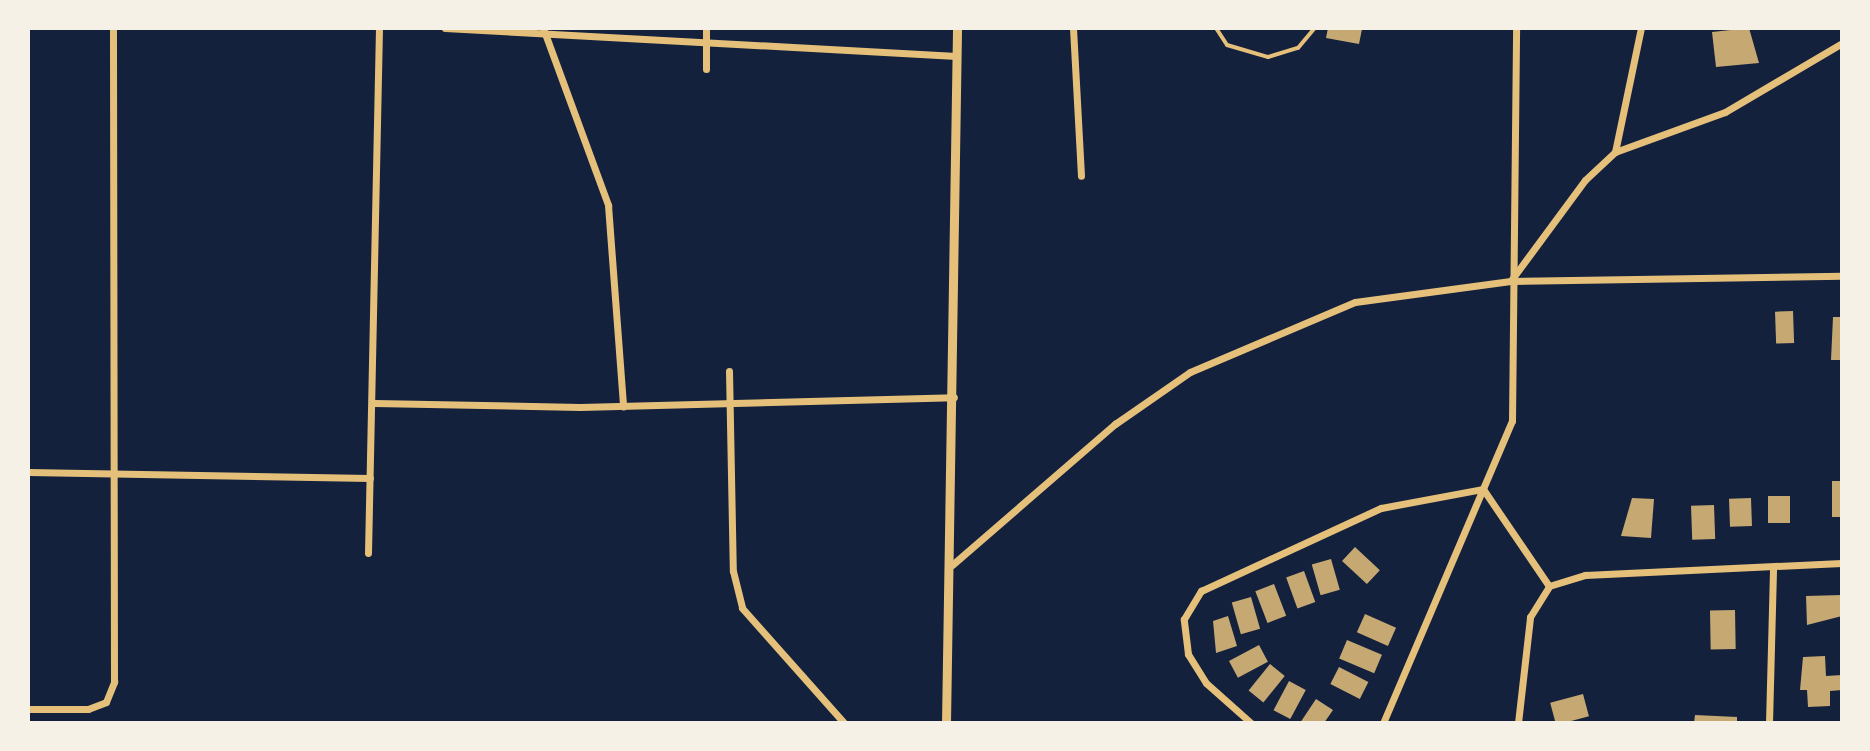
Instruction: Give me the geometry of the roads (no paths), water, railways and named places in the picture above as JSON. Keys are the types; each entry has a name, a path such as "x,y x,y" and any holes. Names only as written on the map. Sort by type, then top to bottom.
{"street":[{"path":"28,709 88,709 106,702 114,682 111,469 113,28"},
{"path":"368,553 374,403 379,28"},
{"path":"445,28 543,31 706,46 956,56"},
{"path":"706,28 706,69"},
{"path":"946,723 952,565 957,28"},
{"path":"1073,28 1081,176"},
{"path":"1383,723 1512,421 1511,281 1516,28"},
{"path":"1615,152 1641,28"},
{"path":"543,31 608,205 623,406"},
{"path":"1511,281 1585,180 1615,152 1725,112 1842,43"},
{"path":"952,565 1115,424 1190,372 1355,302 1511,281 1842,276"},
{"path":"729,371 733,571 742,608 844,723"},
{"path":"374,403 728,405 954,397"},
{"path":"28,472 111,469 370,478"},
{"path":"1483,489 1549,586"},
{"path":"1251,723 1196,669 1184,619 1189,603 1215,581 1298,541 1381,508 1483,489"},
{"path":"1518,723 1530,617 1549,586 1585,575 1773,569 1842,563"},
{"path":"1769,723 1773,569"}],"lane":[{"path":"1216,28 1227,45 1268,57 1298,48 1315,28"}]}
